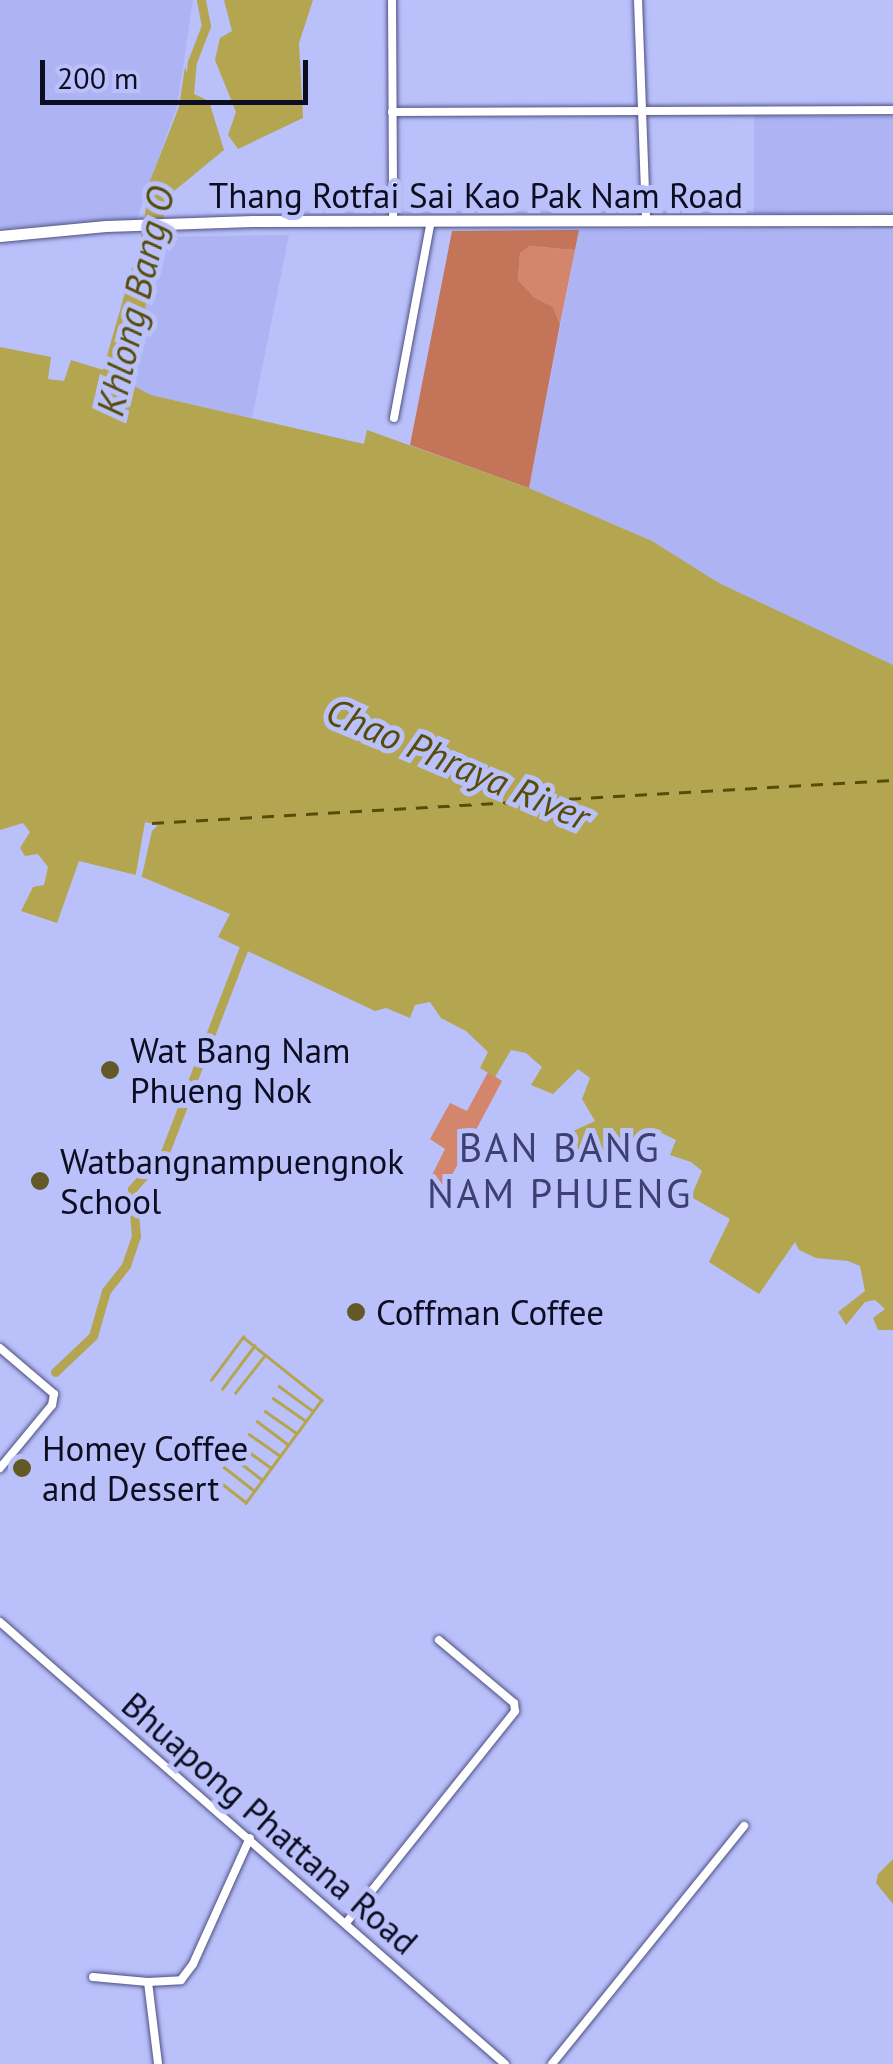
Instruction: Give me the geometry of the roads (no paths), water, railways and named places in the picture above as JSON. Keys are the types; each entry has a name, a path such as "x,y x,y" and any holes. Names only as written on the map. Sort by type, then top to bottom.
{"main road":[{"name":"Thang Rotfai Sai Kao Pak Nam Road","path":"0,236 166,225 893,220"}],"street":[{"path":"392,0 394,221"},
{"path":"638,0 646,221"},
{"path":"392,112 893,110"},
{"path":"394,418 431,221"},
{"path":"0,1348 54,1394 52,1405 0,1468"},
{"name":"Bhuapong Phattana Road","path":"0,1622 505,2064"},
{"path":"346,1924 515,1710 514,1703 439,1640"},
{"path":"552,2064 744,1826"},
{"path":"94,1977 176,1982 193,1964 250,1838"},
{"path":"148,1982 158,2064"}],"water":[{"path":"224,0 313,0 299,43 303,118 238,149 228,135 236,112 215,60 220,38 232,31"},
{"name":"Chao Phraya River","path":"185,67 194,94 209,101 224,150 168,196 130,384 151,395 364,444 367,430 529,488 652,541 719,583 893,665 893,1330 878,1330 873,1318 885,1309 875,1300 865,1302 846,1325 838,1312 865,1291 860,1266 848,1261 816,1258 799,1250 795,1242 759,1294 709,1262 730,1219 691,1197 702,1171 691,1162 670,1155 676,1140 653,1129 643,1141 627,1137 616,1152 594,1151 585,1164 570,1160 578,1146 556,1139 595,1121 582,1099 590,1078 578,1069 553,1094 531,1085 542,1067 526,1053 511,1050 495,1077 480,1068 488,1052 466,1031 441,1018 430,1002 415,1005 410,1018 386,1008 375,1011 218,937 230,914 140,876 79,861 57,923 21,911 33,887 44,885 48,867 38,854 25,856 20,848 30,832 23,823 0,830 0,347 51,357 48,379 64,381 71,360 103,370 142,233 150,181 179,107"},
{"path":"893,1859 893,1904 876,1883 878,1874"}],"waterway":[{"name":"Khlong Bang O","path":"189,94 192,62 206,26 201,0"},
{"path":"55,1372 93,1336 106,1291 126,1265 136,1236 132,1189 165,1152 247,940"},
{"path":"211,1380 243,1337 322,1400 246,1503 217,1480"},
{"path":"222,1389 254,1346"},
{"path":"235,1393 265,1355"},
{"path":"279,1386 313,1411"},
{"path":"273,1398 304,1420"},
{"path":"265,1411 296,1433"},
{"path":"257,1421 288,1444"},
{"path":"249,1434 280,1456"},
{"path":"241,1446 271,1468"},
{"path":"233,1457 262,1480"},
{"path":"224,1467 253,1490"}],"place":[{"name":"Wat Bang Nam Phueng Nok","path":"110,1070"},
{"name":"Watbangnampuengnok School","path":"40,1181"},
{"name":"Coffman Coffee","path":"356,1312"},
{"name":"Homey Coffee and Dessert","path":"22,1468"}],"district":[{"name":"BAN BANG NAM PHUENG","path":"560,1170"}]}
